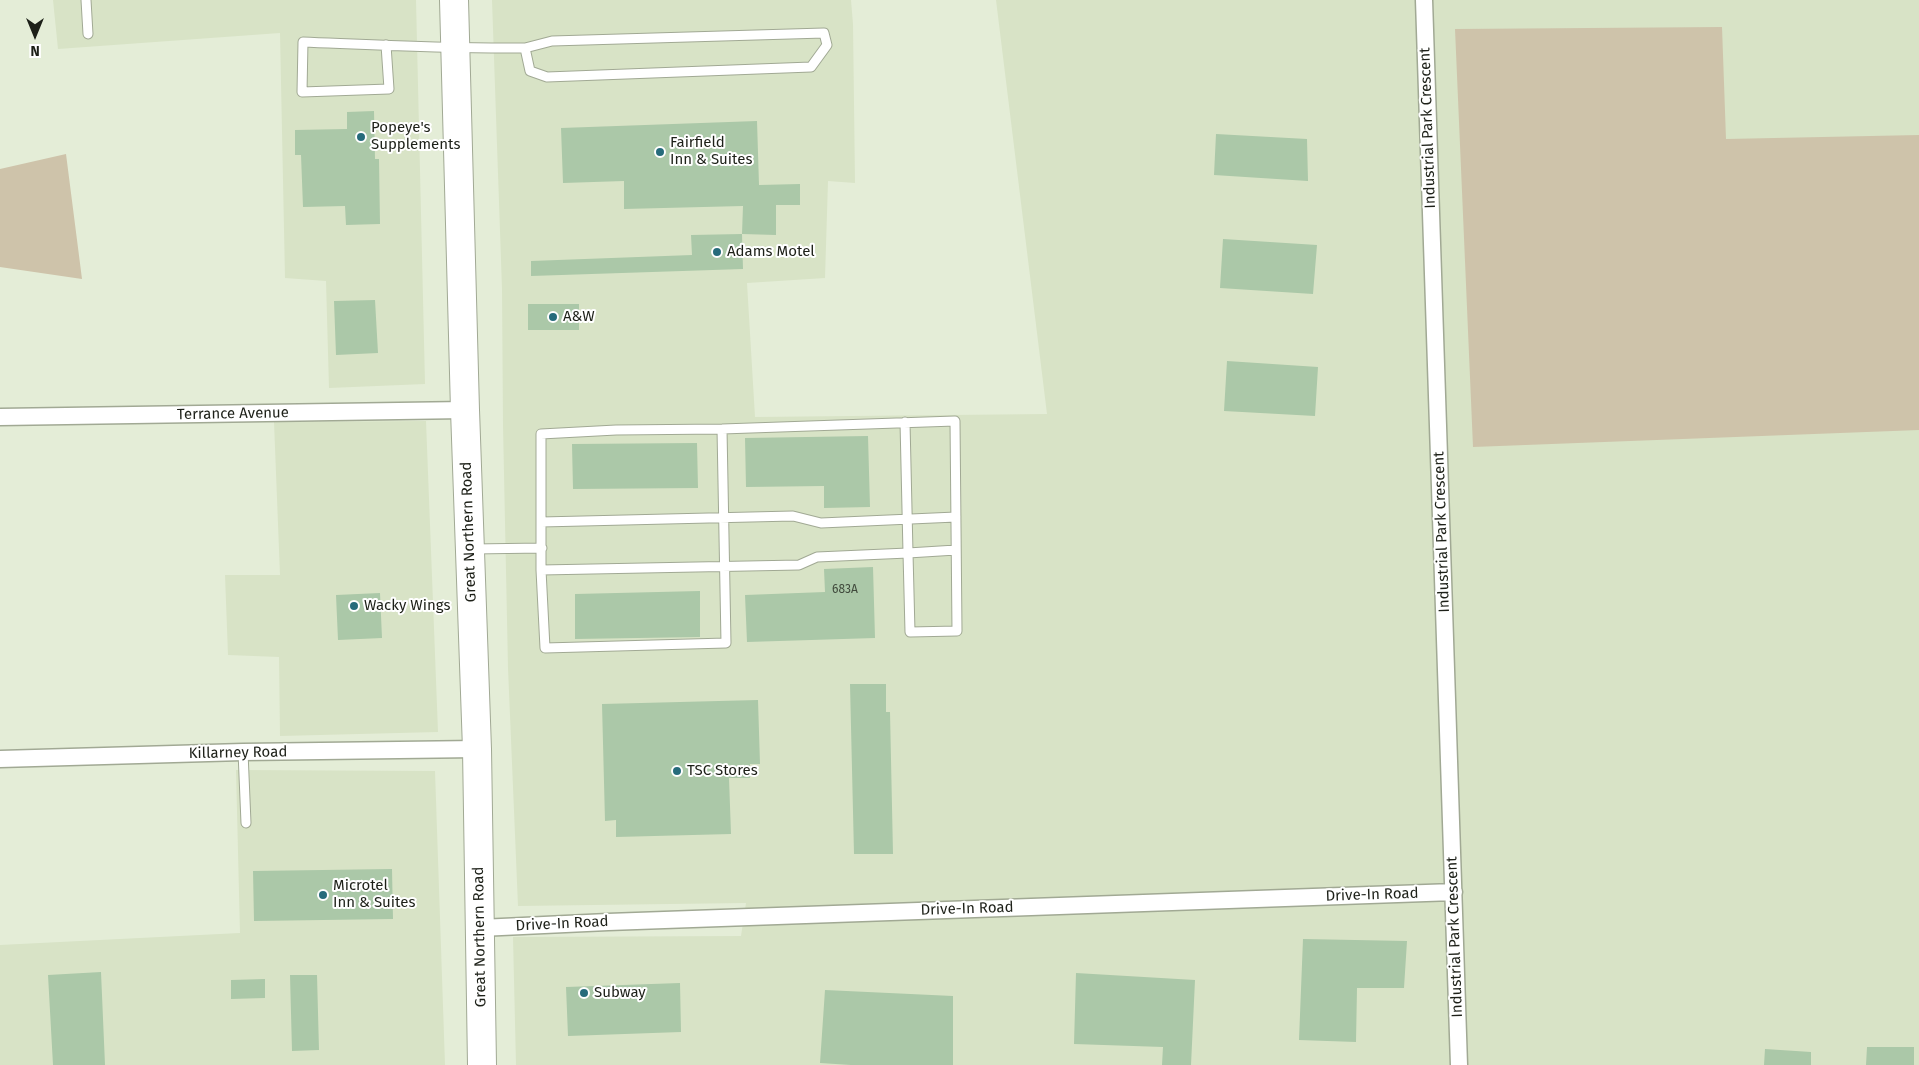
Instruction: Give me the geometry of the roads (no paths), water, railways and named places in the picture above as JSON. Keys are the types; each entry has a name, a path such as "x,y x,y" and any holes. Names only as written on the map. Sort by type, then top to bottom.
{"highway":[{"name":"Great Northern Road","path":"454,0 465,410 477,749 482,1065"}],"street":[{"name":"Industrial Park Crescent","path":"1424,0 1459,1065"},
{"name":"Terrance Avenue","path":"0,418 465,410"},
{"name":"Killarney Road","path":"0,759 242,752 477,749"},
{"name":"Drive-In Road","path":"480,928 1454,892"}],"lane":[{"path":"86,0 88,34"},
{"path":"386,45 389,90 302,92 303,42 386,45 456,49 525,48 552,41 824,33 827,45 811,68 547,76 530,71 525,48"},
{"path":"722,429 726,643 545,648 540,434 616,430 722,429 905,422 955,421 957,631 910,632 905,422"},
{"path":"541,522 793,516 820,523 956,517"},
{"path":"470,549 542,548"},
{"path":"542,570 799,565 817,557 956,550"},
{"path":"242,752 246,823"}],"place":[{"name":"Popeye's Supplements","path":"361,137"},
{"name":"Fairfield Inn & Suites","path":"660,152"},
{"name":"Adams Motel","path":"717,252"},
{"name":"A&W","path":"553,317"},
{"name":"Wacky Wings","path":"354,606"},
{"name":"TSC Stores","path":"677,771"},
{"name":"Microtel Inn & Suites","path":"323,895"},
{"name":"Subway","path":"584,993"}]}
